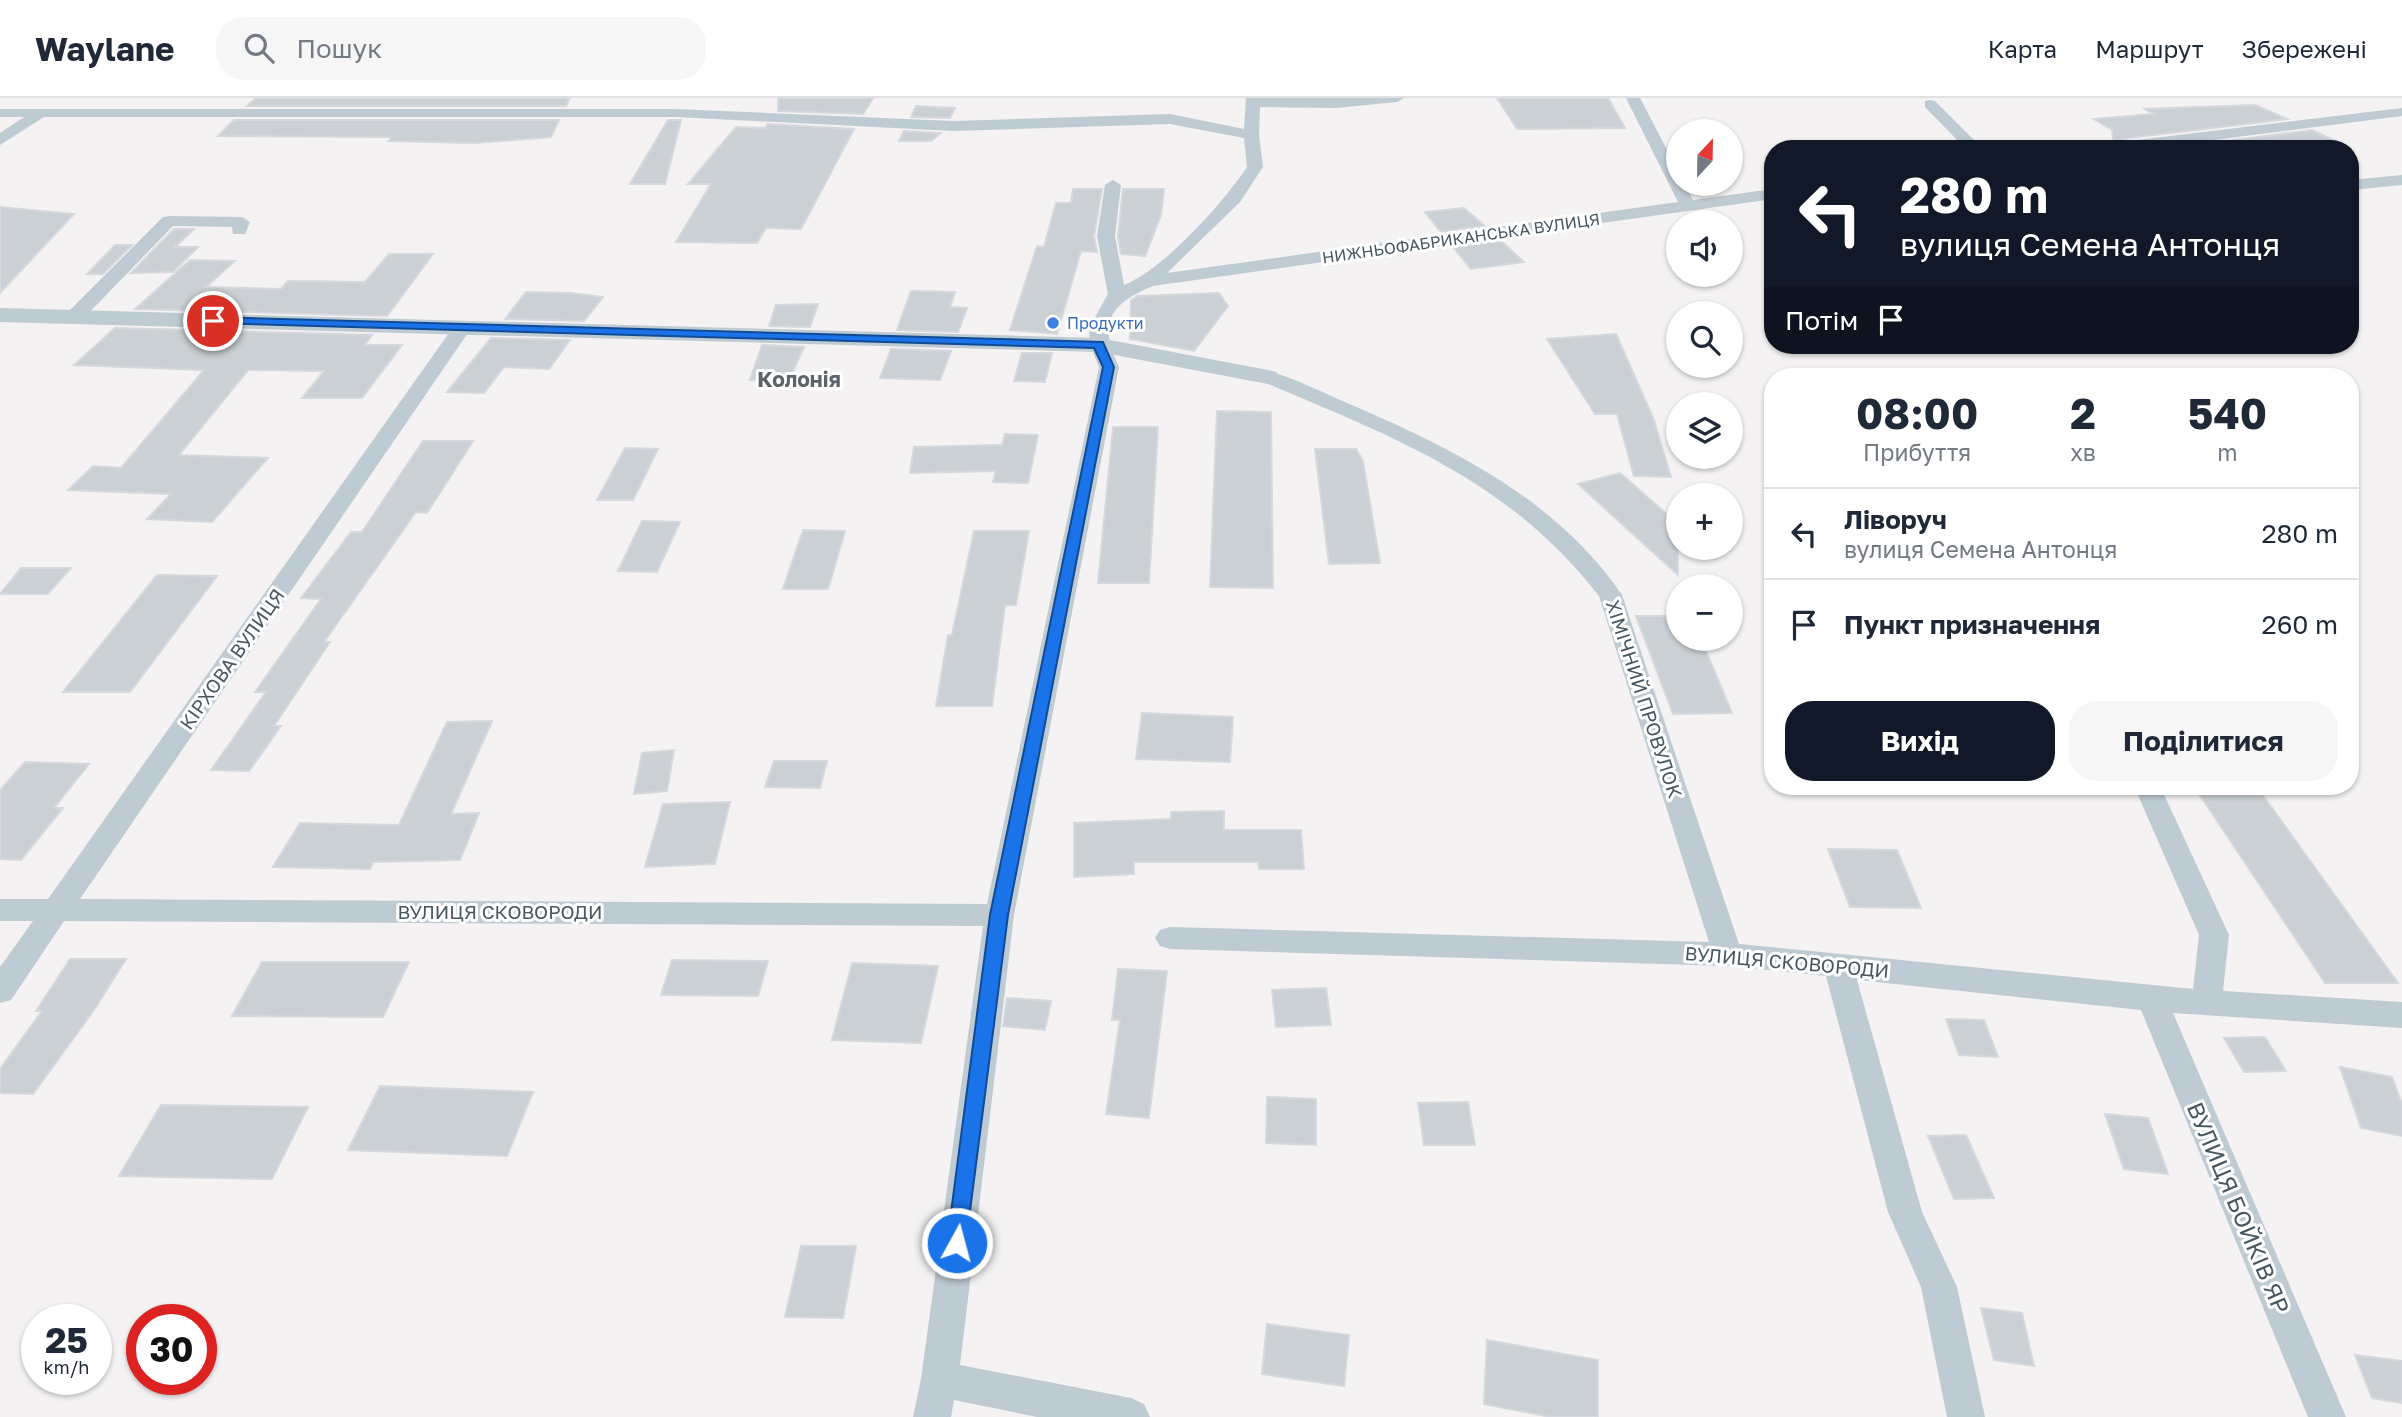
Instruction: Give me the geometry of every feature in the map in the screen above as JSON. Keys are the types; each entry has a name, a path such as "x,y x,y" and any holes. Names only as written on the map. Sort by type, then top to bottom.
{"street":[{"path":"0,139 61,98"},
{"path":"932,1417 940,1379 999,915 1108,367 1099,345 1098,328 1117,294 1149,281 1234,199 1255,167 1251,135 1253,100 1336,104 1397,98"},
{"path":"1633,98 1688,206"},
{"path":"1930,104 1966,140"},
{"path":"2176,140 2402,112"},
{"path":"0,113 676,113 953,126 1170,119 1202,123 1251,135"},
{"path":"2359,184 2402,180"},
{"path":"1113,185 1107,236 1117,294"},
{"name":"НИЖНЬОФАБРИКАНСЬКА ВУЛИЦЯ","path":"1149,281 1764,195"},
{"path":"74,317 169,221 242,222 239,230"},
{"path":"0,315 1099,345 1268,377"},
{"name":"КІРХОВА ВУЛИЦЯ","path":"0,991 463,327"},
{"name":"ХІМІЧНИЙ ПРОВУЛОК","path":"1268,377 1437,450 1527,509 1598,577 1610,596 1728,954"},
{"path":"2151,795 2214,935 2207,1003"},
{"name":"ВУЛИЦЯ СКОВОРОДИ","path":"0,910 999,915"},
{"name":"ВУЛИЦЯ СКОВОРОДИ","path":"1170,937 1728,954 2152,999 2402,1016"},
{"path":"1838,965 1905,1212 1940,1287 1966,1417"},
{"name":"ВУЛИЦЯ БОЙКІВ ЯР","path":"2152,999 2327,1417"},
{"path":"940,1379 1131,1417"}],"building":[{"path":"256,98 570,98 566,106 247,106"},
{"path":"778,98 873,98 863,114 778,111"},
{"path":"1497,98 1608,98 1625,128 1517,129"},
{"path":"2255,105 2287,119 2113,140 2112,130 2094,119 2153,114 2145,109"},
{"path":"916,106 955,108 950,118 911,117"},
{"path":"234,120 559,120 551,137 476,143 389,141 392,137 218,136"},
{"path":"668,120 681,120 665,184 630,184"},
{"path":"768,124 854,129 801,229 766,228 757,243 676,242 711,184 688,184 736,127 765,128"},
{"path":"2312,130 2333,140 2235,140"},
{"path":"904,131 941,133 931,141 899,141"},
{"path":"1073,189 1102,189 1094,236 1097,252 1081,251 1057,334 1010,330 1037,246 1044,247 1056,203 1071,203"},
{"path":"1123,189 1164,189 1161,215 1145,256 1121,254 1118,236"},
{"path":"0,207 74,214 0,293"},
{"path":"1464,208 1485,226 1441,232 1425,212"},
{"path":"174,229 194,229 175,247 198,247 173,272 131,273"},
{"path":"1500,240 1524,262 1471,269 1453,247"},
{"path":"115,245 132,245 103,274 87,274"},
{"path":"389,254 433,254 387,316 135,309 190,260 235,261 206,287 281,289 288,281 365,282"},
{"path":"911,291 955,292 950,307 967,308 958,332 897,330"},
{"path":"526,292 603,297 584,321 505,319"},
{"path":"1219,293 1228,306 1194,351 1130,339 1131,300 1138,296"},
{"path":"818,304 810,327 769,326 776,305"},
{"path":"115,328 372,335 365,345 402,345 362,398 302,398 324,371 248,370 179,455 268,458 212,522 147,519 171,494 68,490 93,466 121,468 204,370 74,365"},
{"path":"1616,334 1654,420 1666,469 1669,469 1671,477 1634,476 1617,414 1595,414 1547,339"},
{"path":"491,338 570,340 549,369 504,367 484,393 447,392"},
{"path":"762,345 804,347 789,380 750,380"},
{"path":"891,349 951,351 940,380 880,378"},
{"path":"1022,353 1052,353 1045,382 1014,381"},
{"path":"1217,411 1271,412 1273,588 1210,587"},
{"path":"1113,427 1158,427 1149,583 1098,583"},
{"path":"1005,434 1038,435 1028,483 993,482 996,471 910,473 914,447 1002,445"},
{"path":"423,441 473,441 427,513 416,512 324,642 330,642 274,726 281,726 249,771 211,770 266,692 255,692 321,599 301,598 351,532 362,532"},
{"path":"625,448 658,449 633,500 597,500"},
{"path":"1315,449 1356,449 1363,461 1380,563 1329,564"},
{"path":"1620,473 1666,513 1666,560 1678,560 1678,574 1677,574 1578,484"},
{"path":"642,521 680,522 657,572 618,571"},
{"path":"803,530 845,531 828,589 783,589"},
{"path":"974,531 1029,531 1016,605 1005,605 992,706 936,706 948,635 952,635"},
{"path":"21,568 71,568 48,594 0,594"},
{"path":"157,575 217,576 130,692 63,692"},
{"path":"1636,616 1666,616 1666,651 1706,651 1732,713 1673,714"},
{"path":"1142,713 1233,717 1230,762 1136,759"},
{"path":"492,721 451,814 479,813 460,860 373,862 370,869 273,867 300,823 399,825 447,722"},
{"path":"674,750 667,791 634,794 642,753"},
{"path":"774,761 827,761 820,788 765,787"},
{"path":"25,762 89,764 54,808 63,808 21,860 0,859 0,790"},
{"path":"2200,795 2263,795 2398,983 2325,983"},
{"path":"730,802 715,864 645,867 663,804"},
{"path":"1224,811 1224,830 1301,830 1304,869 1259,869 1258,862 1134,862 1134,874 1074,877 1074,823 1171,819 1171,812"},
{"path":"1828,849 1897,850 1921,908 1850,907"},
{"path":"70,959 126,959 94,1010 33,1094 0,1093 0,1069 42,1011 36,1011"},
{"path":"672,960 768,961 758,996 661,995"},
{"path":"262,962 409,962 383,1017 232,1016"},
{"path":"852,963 938,966 921,1043 832,1040"},
{"path":"1118,969 1167,971 1149,1118 1106,1114 1120,1020 1112,1020"},
{"path":"1326,988 1331,1025 1276,1027 1272,990"},
{"path":"1007,998 1051,1001 1045,1030 1003,1026"},
{"path":"1946,1019 1984,1020 1998,1057 1959,1055"},
{"path":"2265,1037 2286,1071 2244,1072 2224,1038"},
{"path":"2340,1067 2392,1077 2402,1104 2402,1136 2361,1128"},
{"path":"380,1086 533,1092 507,1156 348,1150"},
{"path":"1267,1097 1316,1099 1316,1145 1266,1143"},
{"path":"1468,1102 1475,1145 1424,1145 1418,1103"},
{"path":"161,1105 308,1107 272,1179 119,1176"},
{"path":"2105,1114 2148,1118 2168,1174 2124,1169"},
{"path":"1966,1135 1994,1198 1954,1199 1928,1136"},
{"path":"801,1246 856,1246 843,1318 785,1317"},
{"path":"1981,1308 2022,1313 2034,1366 1994,1360"},
{"path":"1267,1324 1349,1335 1344,1386 1262,1374"},
{"path":"1487,1340 1598,1360 1598,1417 1551,1417 1484,1404"},
{"path":"2355,1355 2402,1361 2402,1403 2372,1398"}],"place":[{"name":"Продукти","path":"1053,323"}],"district":[{"name":"Колонія","path":"799,380"}],"route":[{"path":"213,321 1099,345 1108,367 999,915 957,1243"}]}
